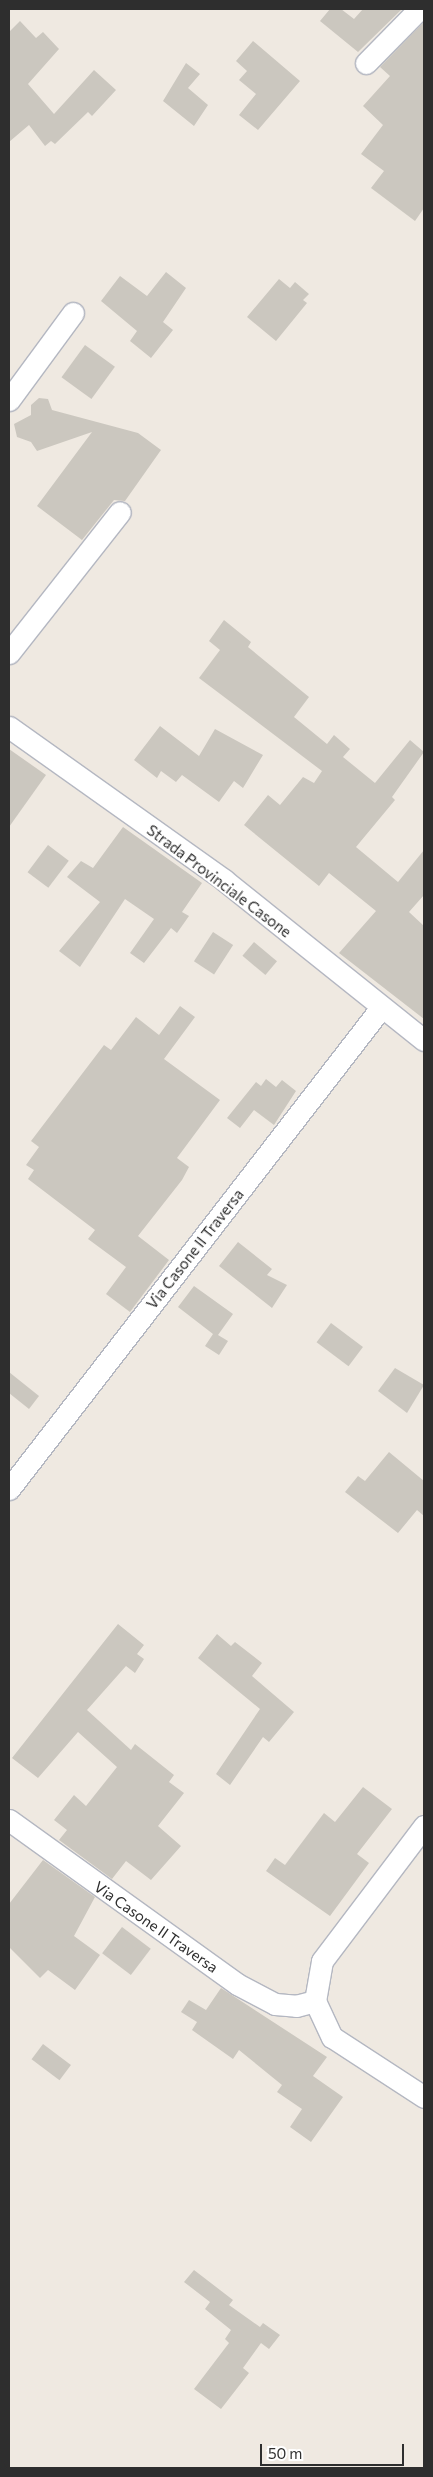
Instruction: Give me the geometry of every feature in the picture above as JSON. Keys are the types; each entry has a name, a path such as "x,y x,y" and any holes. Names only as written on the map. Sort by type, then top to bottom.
{"street":[{"path":"366,63 418,9"},
{"path":"9,400 73,313"},
{"path":"9,653 120,512"},
{"name":"Strada Provinciale Casone","path":"9,727 224,880 380,1009 424,1040"},
{"name":"Via Casone II Traversa","path":"9,1489 380,1009"},
{"name":"Via Casone II Traversa","path":"9,1820 237,1984 275,2004 296,2006 315,2001"},
{"path":"424,1826 322,1960 315,2001 332,2037 424,2097"}],"building":[{"path":"330,9 341,9 354,19 363,9 402,9 358,52 320,21"},
{"path":"20,21 36,38 43,32 59,49 28,84 54,114 94,70 116,90 92,116 88,112 55,144 51,141 45,146 29,125 9,142 9,32"},
{"path":"423,23 424,208 415,221 371,188 384,171 361,154 383,125 363,106 390,76 380,67"},
{"path":"253,41 300,81 258,130 239,115 256,94 239,80 247,71 236,61"},
{"path":"186,63 200,74 188,88 208,105 194,126 163,101"},
{"path":"166,272 186,288 163,322 173,330 151,358 130,341 137,331 101,301 120,276 147,296"},
{"path":"279,279 290,288 295,282 309,294 303,300 307,303 276,341 247,317"},
{"path":"85,345 115,367 91,399 61,377"},
{"path":"39,398 48,399 52,410 138,433 161,450 125,501 114,500 82,540 37,506 92,432 37,451 31,442 17,437 14,424 31,415 31,405"},
{"path":"224,620 251,642 248,647 309,697 294,717 327,744 334,735 350,749 343,757 375,783 410,740 424,752 392,797 395,800 356,847 398,882 424,850 424,895 409,912 424,926 424,1019 339,953 376,911 329,873 319,886 244,825 268,795 280,805 303,777 314,783 322,771 199,678 220,650 209,641"},
{"path":"160,726 199,756 215,729 263,755 243,788 234,781 219,802 182,775 176,782 161,771 157,778 134,760"},
{"path":"9,749 46,775 9,827"},
{"path":"123,827 202,883 182,912 189,916 177,933 171,928 144,963 130,953 154,919 125,899 80,967 59,951 100,902 67,877 81,861 93,868"},
{"path":"48,845 69,861 48,888 28,872"},
{"path":"213,932 233,945 214,974 194,961"},
{"path":"254,942 277,961 265,975 242,956"},
{"path":"180,1006 195,1017 164,1059 220,1100 177,1158 189,1167 182,1180 138,1236 169,1260 130,1312 106,1294 126,1267 88,1239 95,1230 28,1179 34,1170 26,1165 39,1147 31,1141 104,1045 111,1050 136,1017 159,1035"},
{"path":"266,1079 276,1087 282,1080 296,1091 274,1125 254,1110 240,1128 227,1118 256,1082 261,1086"},
{"path":"238,1242 272,1269 267,1275 287,1285 272,1308 219,1266"},
{"path":"194,1286 233,1314 218,1335 228,1341 219,1355 205,1346 213,1334 178,1307"},
{"path":"331,1323 363,1347 349,1366 317,1342"},
{"path":"395,1368 424,1385 407,1413 378,1391"},
{"path":"9,1372 39,1396 29,1409 9,1393"},
{"path":"389,1452 424,1481 424,1516 417,1510 398,1533 345,1492 358,1476 365,1481"},
{"path":"118,1624 144,1645 137,1654 144,1659 135,1673 126,1666 87,1710 131,1750 135,1744 174,1775 169,1782 184,1793 158,1826 181,1846 151,1880 126,1861 112,1879 59,1840 67,1830 54,1820 74,1795 86,1806 117,1767 78,1732 38,1778 12,1758"},
{"path":"217,1634 231,1646 235,1642 262,1663 252,1676 294,1712 269,1742 263,1737 230,1785 216,1774 260,1709 198,1658"},
{"path":"363,1787 392,1809 357,1854 369,1863 330,1916 266,1871 275,1858 285,1865 324,1813 335,1822"},
{"path":"43,1860 95,1897 74,1936 100,1955 75,1990 48,1970 40,1978 9,1947 9,1904"},
{"path":"122,1927 151,1949 131,1975 102,1953"},
{"path":"221,1988 327,2057 313,2076 343,2097 311,2142 290,2127 302,2109 277,2092 282,2085 239,2050 233,2059 192,2030 197,2022 181,2012 189,2000 206,2010"},
{"path":"43,2044 71,2065 60,2080 32,2059"},
{"path":"194,2270 233,2300 229,2305 260,2327 263,2323 280,2335 269,2349 261,2343 243,2368 249,2373 221,2409 194,2389 229,2343 225,2339 231,2330 205,2309 210,2302 184,2282"}]}
